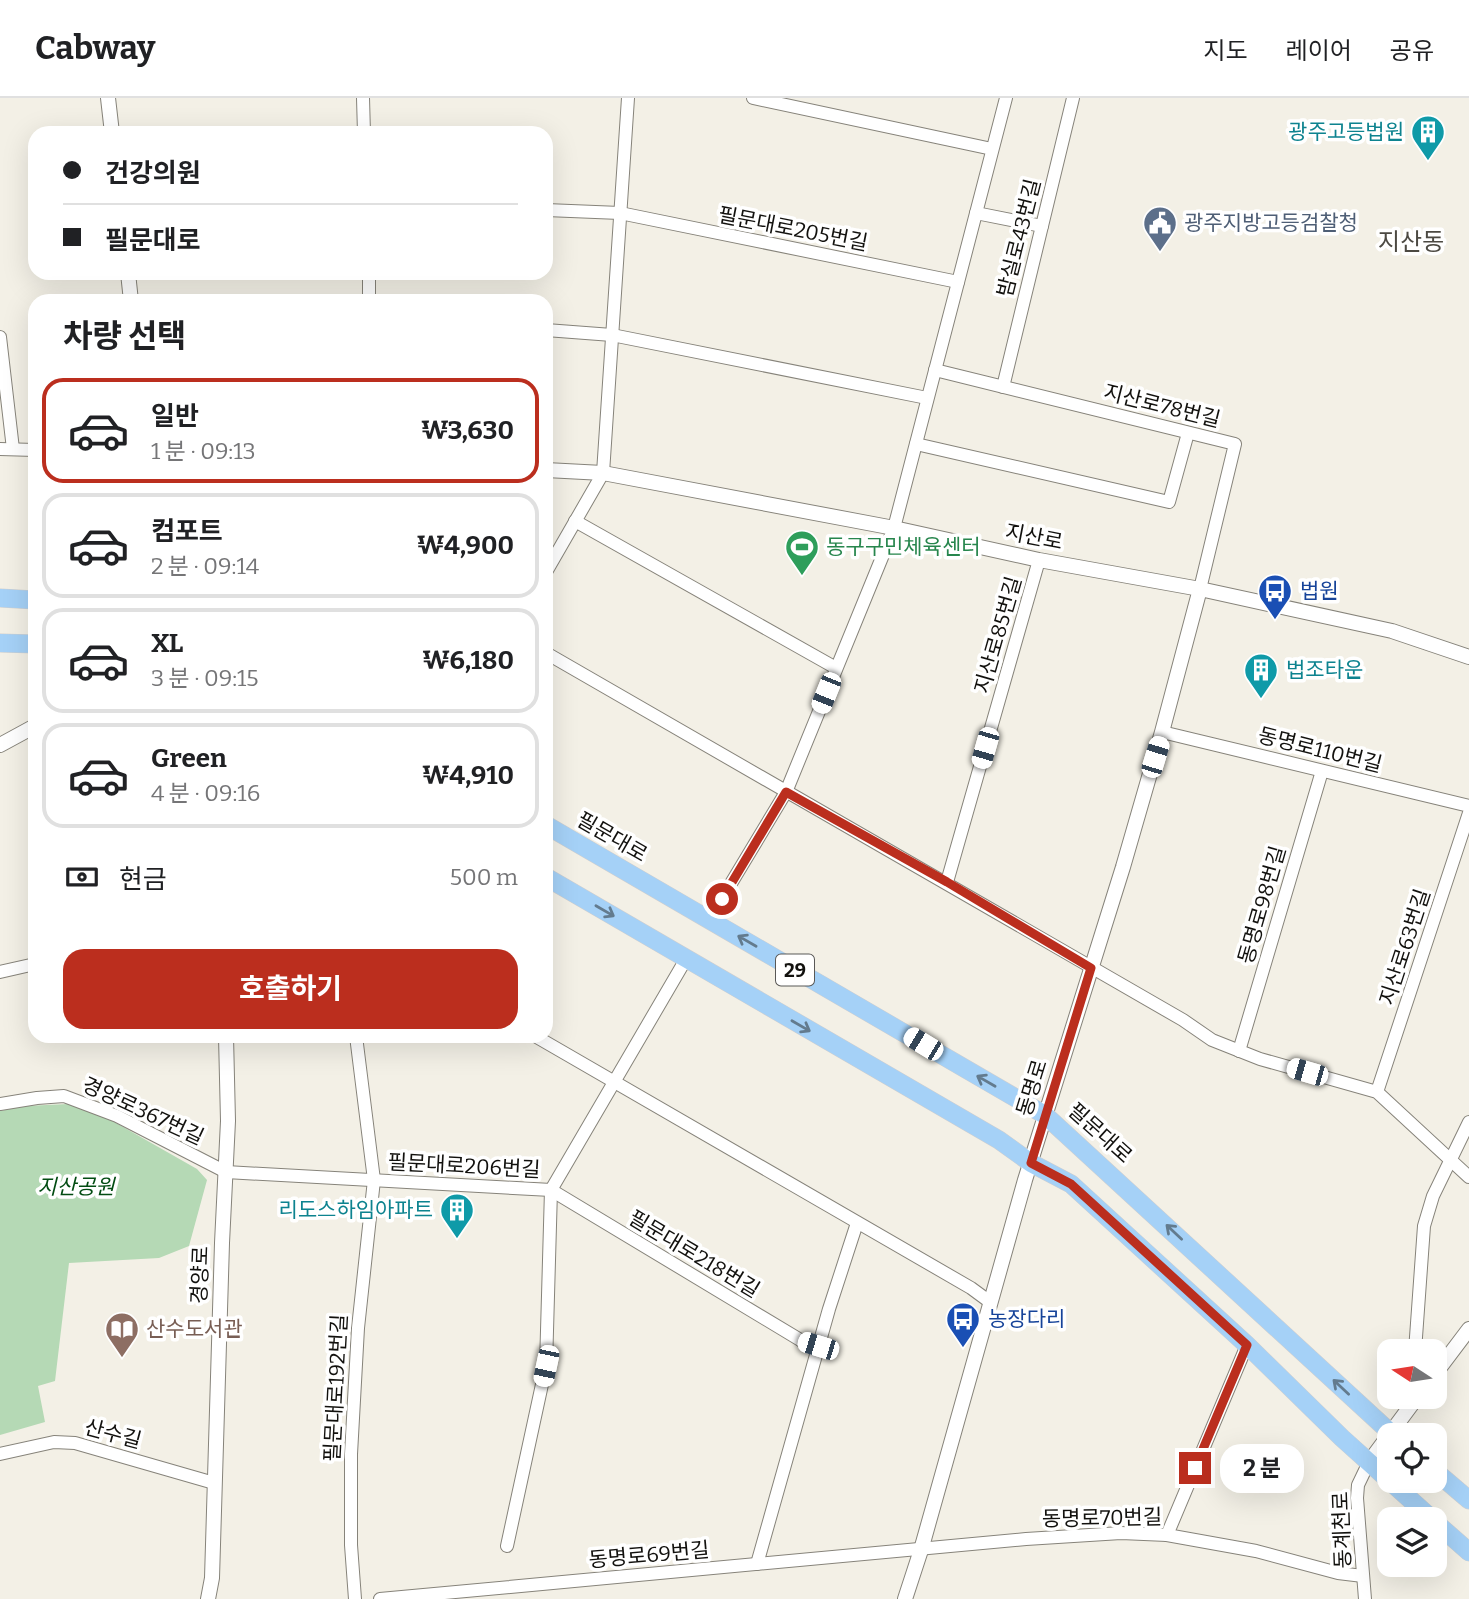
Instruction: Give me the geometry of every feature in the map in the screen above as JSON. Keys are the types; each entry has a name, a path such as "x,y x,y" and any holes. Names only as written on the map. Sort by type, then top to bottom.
{"main road":[{"path":"0,598 28,600"},
{"path":"0,643 28,644"},
{"name":"필문대로","path":"553,829 1045,1115 1380,1423"},
{"name":"29","path":"553,881 1071,1184 1418,1507"},
{"path":"1447,1481 1469,1500"},
{"name":"29","path":"1447,1532 1469,1552"}],"street":[{"path":"108,98 111,126"},
{"path":"363,98 364,126"},
{"path":"553,560 603,473 628,98"},
{"path":"753,98 992,149"},
{"path":"709,920 786,792 894,528 1006,98"},
{"name":"밤실로43번길","path":"1003,387 1073,98"},
{"name":"필문대로205번길","path":"553,210 620,214 958,282"},
{"path":"976,213 1042,226"},
{"path":"553,331 612,335 927,398"},
{"path":"0,337 6,449 28,450"},
{"name":"지산로78번길","path":"935,370 1235,444 1200,589"},
{"path":"916,444 1168,502 1188,433"},
{"name":"지산로","path":"553,470 603,473 894,528 1039,560 1200,589 1392,631 1469,657"},
{"path":"575,521 836,668"},
{"name":"지산로85번길","path":"947,882 1039,560"},
{"name":"동명로","path":"905,1599 1045,1115 1162,732 1200,589"},
{"path":"553,657 947,882 1183,1020 1212,1040 1239,1051 1377,1092 1469,1177"},
{"path":"0,745 28,730"},
{"name":"동명로110번길","path":"1162,732 1469,806"},
{"name":"동명로98번길","path":"1239,1051 1322,771"},
{"name":"지산로63번길","path":"1377,1092 1469,813"},
{"name":"필문대로206번길","path":"507,1546 546,1366 551,1191 686,959"},
{"path":"0,972 28,966"},
{"name":"경양로","path":"208,1599 212,1578 228,1121 226,1043"},
{"name":"필문대로192번길","path":"355,1599 351,1545 351,1454 358,1328 374,1180 357,1043"},
{"path":"548,1043 971,1288 990,1302"},
{"name":"경양로367번길","path":"0,1104 64,1096 117,1116 226,1172"},
{"path":"1416,1339 1424,1226 1433,1196 1469,1122"},
{"path":"226,1172 374,1180"},
{"name":"필문대로206번길","path":"374,1180 551,1191"},
{"name":"필문대로218번길","path":"551,1191 802,1341 818,1346"},
{"path":"757,1564 818,1346 858,1223"},
{"path":"1447,1358 1469,1329"},
{"path":"1167,1535 1247,1345"},
{"name":"산수길","path":"0,1454 54,1442 75,1443 214,1483"},
{"path":"1368,1462 1377,1452"},
{"name":"동계천로","path":"1365,1599 1357,1498 1358,1485 1368,1462"},
{"name":"동명로70번길","path":"921,1550 1121,1533 1167,1535 1256,1550 1338,1573 1363,1576"},
{"name":"동명로69번길","path":"380,1599 921,1550"}],"green space":[{"name":"지산공원","path":"68,1104 95,1111 197,1169 207,1180 189,1246 159,1258 69,1263 55,1381 38,1386 45,1422 0,1435 0,1111 25,1106"}],"place":[{"name":"광주고등법원","path":"1428,162"},
{"name":"광주지방고등검찰청","path":"1160,253"},
{"name":"동구구민체육센터","path":"802,577"},
{"name":"법원","path":"1275,621"},
{"name":"법조타운","path":"1261,700"},
{"name":"리도스하임아파트","path":"457,1240"},
{"name":"농장다리","path":"963,1349"},
{"name":"산수도서관","path":"122,1359"}],"district":[{"name":"지산동","path":"1411,242"}],"route":[{"path":"722,899 786,792 947,882 1091,968 1031,1163 1071,1184 1247,1345 1195,1468"}]}
